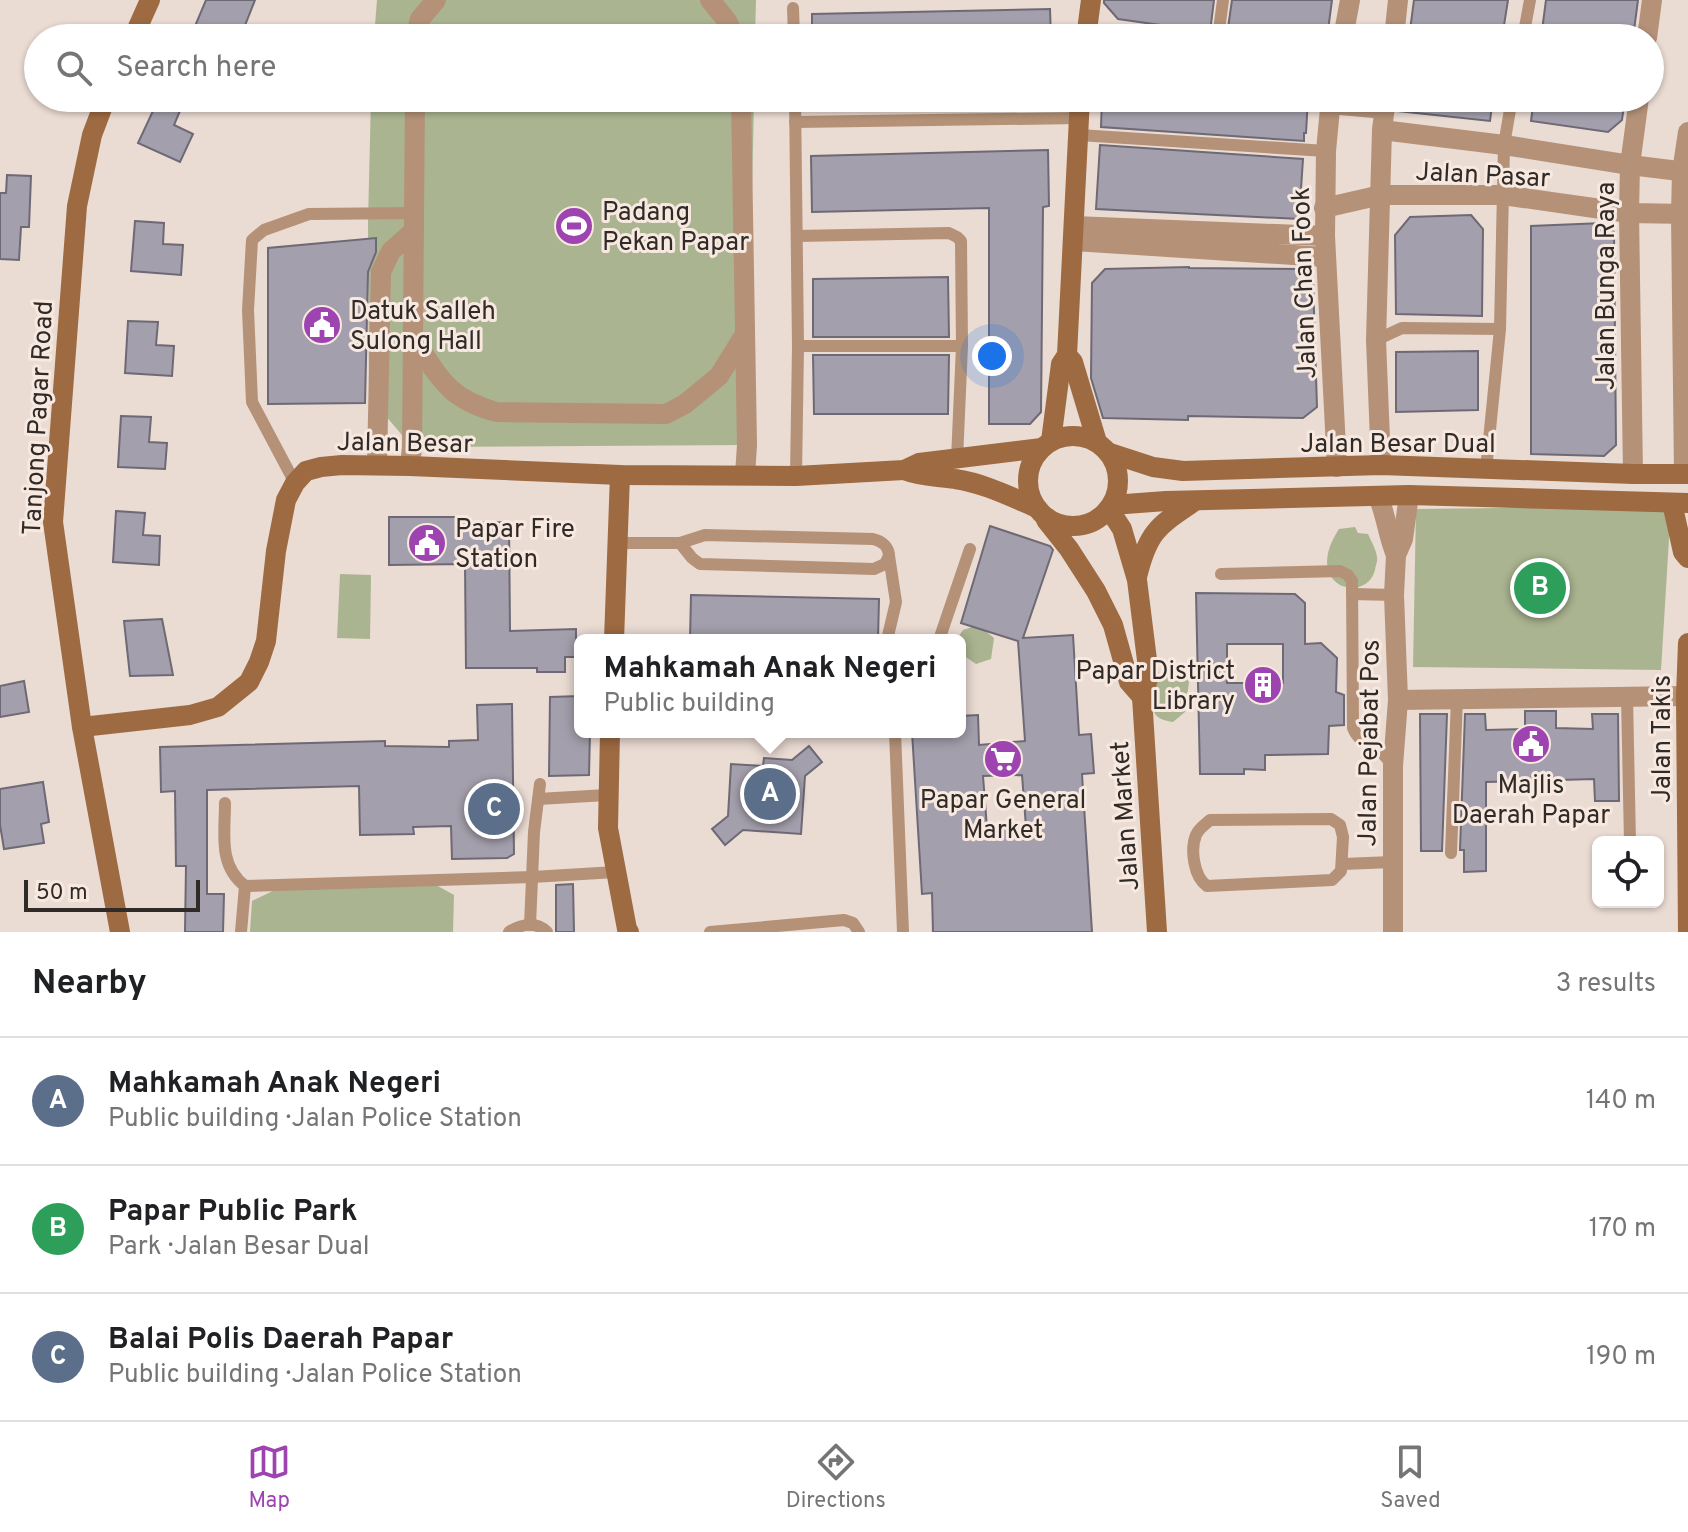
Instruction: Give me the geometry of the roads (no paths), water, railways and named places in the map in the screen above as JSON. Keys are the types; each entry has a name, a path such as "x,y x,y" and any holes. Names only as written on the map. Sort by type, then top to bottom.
{"main road":[{"path":"139,24 150,0"},
{"path":"1086,1 1086,24"},
{"name":"Tanjong Pagar Road","path":"101,112 92,135 77,206 53,522 82,727 120,932"},
{"path":"1046,444 1061,364 1067,355 1079,117"},
{"path":"1067,355 1073,362 1104,448 1116,465 1119,478 1117,492 1110,507 1089,523 1077,526 1053,522 1039,511 1028,493 1027,476 1032,461 1046,444 1066,435 1074,435 1104,448"},
{"name":"Jalan Besar","path":"295,483 306,471 342,465 620,475 796,476 904,470 919,463 1046,444"},
{"name":"Jalan Besar Dual","path":"1104,448 1153,467 1183,471 1381,465 1686,474"},
{"name":"Jalan Besar","path":"904,470 917,476 982,485 1039,511"},
{"path":"614,634 620,475"},
{"path":"82,727 190,715 218,707 249,682 266,641 281,522 286,500 295,483"},
{"name":"Jalan Besar Dual","path":"1110,507 1195,501 1409,495 1680,503"},
{"path":"1137,580 1143,553 1153,534 1160,525 1195,501"},
{"path":"1680,503 1683,552 1688,558"},
{"name":"Jalan Market","path":"1110,507 1122,529 1137,580 1149,676 1142,697 1157,932"},
{"name":"Jalan Market","path":"1039,511 1096,591 1113,625 1129,682 1142,697"},
{"name":"Jalan Takis","path":"1688,643 1688,932"},
{"path":"610,738 608,828 627,931"}],"street":[{"path":"419,24 436,0"},
{"path":"710,0 728,24"},
{"path":"1346,24 1350,0"},
{"path":"1395,24 1398,0"},
{"path":"1649,24 1652,0"},
{"path":"410,466 415,112"},
{"path":"741,112 745,475"},
{"name":"Jalan Chan Fook","path":"1330,112 1324,208 1337,467"},
{"path":"1381,465 1376,340 1385,112"},
{"name":"Jalan Bunga Raya","path":"1633,474 1629,213 1630,165 1637,112"},
{"name":"Jalan Pasar","path":"1382,130 1685,172"},
{"path":"1686,474 1684,214 1688,132"},
{"name":"Jalan Pasar","path":"1324,208 1381,195 1503,195 1629,213 1684,214"},
{"path":"377,465 381,272 391,251 414,222"},
{"path":"1074,234 1325,246"},
{"path":"413,338 444,383 458,397 487,410 666,414 685,404 719,376 745,334"},
{"name":"Jalan Pejabat Pos","path":"1393,932 1393,766 1398,700 1394,595 1396,555 1403,539 1409,495"},
{"name":"Jalan Pejabat Pos","path":"1378,496 1396,555"},
{"path":"1398,700 1686,696"}],"lane":[{"path":"1220,24 1223,0"},
{"path":"1526,24 1530,0"},
{"path":"793,8 794,24"},
{"path":"795,112 796,476"},
{"path":"1486,470 1500,329 1504,145 1510,112"},
{"path":"795,122 1079,117 1326,151"},
{"path":"295,483 252,402 248,310 252,240 264,230 309,214 414,222"},
{"path":"797,236 949,233 961,241 962,346 957,459"},
{"path":"1376,340 1402,328 1500,329"},
{"path":"798,346 962,346"},
{"path":"684,548 695,537 705,535 878,540 885,545 889,556 896,602 888,634"},
{"path":"618,543 684,548 700,564 874,569 882,567 889,556"},
{"path":"941,634 970,549"},
{"path":"1221,574 1340,571 1348,575 1352,581 1353,728 1356,736 1378,748 1393,766"},
{"path":"1352,594 1394,595"},
{"path":"1627,697 1630,836"},
{"path":"1451,853 1457,699"},
{"path":"895,738 903,932"},
{"path":"530,925 540,784"},
{"path":"538,799 607,795"},
{"path":"225,803 228,867 245,886 616,872"},
{"path":"1331,819 1340,825 1343,864 1337,876 1326,882 1207,886 1196,873 1196,834 1210,820 1331,819"},
{"path":"1343,864 1392,862"},
{"path":"241,932 245,886"},
{"path":"710,932 844,920 853,923 859,932"},
{"path":"509,932 519,925 542,927 547,932"}],"place":[{"name":"Padang Pekan Papar","path":"574,226"},
{"name":"Datuk Salleh Sulong Hall","path":"322,325"},
{"name":"Papar Fire Station","path":"427,543"},
{"name":"Papar Public Park","path":"1540,588"},
{"name":"Papar District Library","path":"1263,685"},
{"name":"Majlis Daerah Papar","path":"1531,744"},
{"name":"Papar General Market","path":"1003,759"},
{"name":"Mahkamah Anak Negeri","path":"770,794"},
{"name":"Balai Polis Daerah Papar","path":"494,809"}]}
